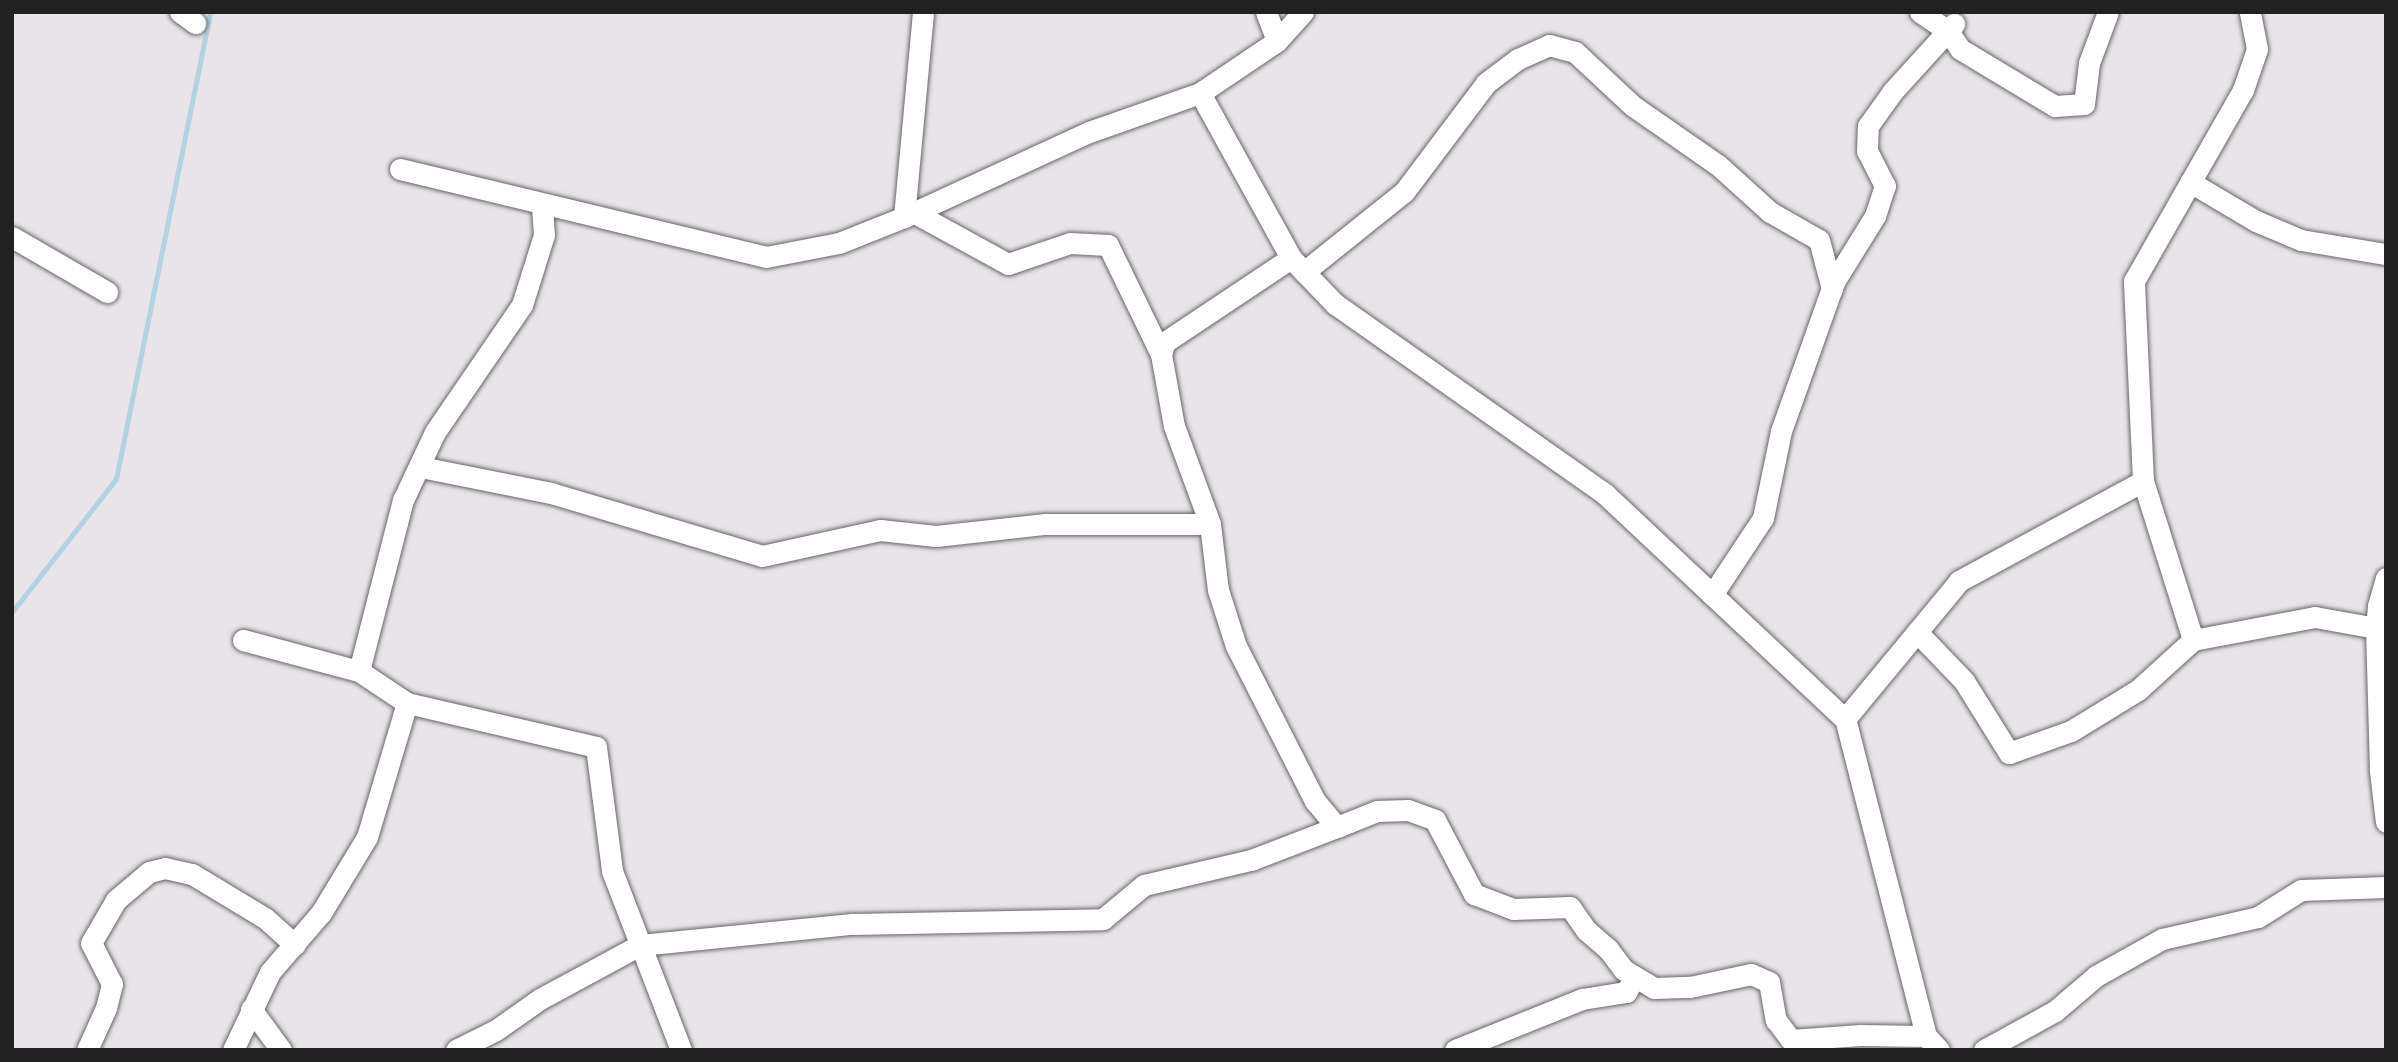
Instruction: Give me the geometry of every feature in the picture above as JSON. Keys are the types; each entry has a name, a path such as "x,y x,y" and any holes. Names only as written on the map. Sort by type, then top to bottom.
{"street":[{"path":"909,215 923,12"},
{"path":"1266,12 1277,41"},
{"path":"400,169 766,257 839,243 909,215 1089,132 1200,93 1277,41 1303,12"},
{"path":"1920,12 1951,27 1960,49 2054,106 2084,104 2089,62 2108,12"},
{"path":"2193,640 2143,481 2134,281 2243,90 2257,50 2250,12"},
{"path":"1712,595 1763,518 1781,431 1832,289 1875,216 1885,186 1867,151 1868,126 1893,91 1951,27"},
{"path":"1161,354 1165,342 1297,265 1404,192 1486,83 1518,59 1549,45 1576,52 1633,106 1718,165 1770,212 1819,240 1832,289"},
{"path":"456,1050 496,1030 540,999 640,945 852,924 1103,919 1144,886 1251,860 1377,811 1408,810 1435,820 1474,894 1513,909 1570,908 1586,930 1634,978 1654,988 1678,988 1751,974 1769,982 1776,1020 1791,1040 1860,1035 1932,1043 1845,719 1605,494 1335,304 1297,265 1200,93"},
{"path":"2190,182 2256,221 2301,240 2386,254"},
{"path":"359,671 403,500 421,467 435,432 522,305 544,235 542,204"},
{"path":"909,215 1008,264 1070,243 1108,245 1161,354 1174,426 1210,524 1218,590 1236,646 1315,801 1337,827"},
{"path":"12,237 107,292"},
{"path":"421,467 551,493 762,556 880,530 936,536 1045,524 1210,524"},
{"path":"1845,719 1959,581 2143,481"},
{"path":"2386,578 2378,606 2376,628 2382,706 2380,771 2386,822"},
{"path":"1917,632 1964,681 2009,752 2071,731 2127,697 2193,640 2315,617 2376,628"},
{"path":"243,640 359,671 407,704 596,747 612,871 681,1050"},
{"path":"233,1050 270,972 321,913 367,837 407,704"},
{"path":"87,1050 106,1008 112,984 91,943 116,900 149,872 165,868 192,874 265,918 295,944"},
{"path":"1984,1050 2055,1011 2096,976 2162,939 2258,917 2301,890 2386,887"},
{"path":"1455,1050 1582,999 1626,992 1634,978"},
{"path":"251,1009 281,1050"}],"waterway":[{"path":"12,612 116,479 210,12"}]}
